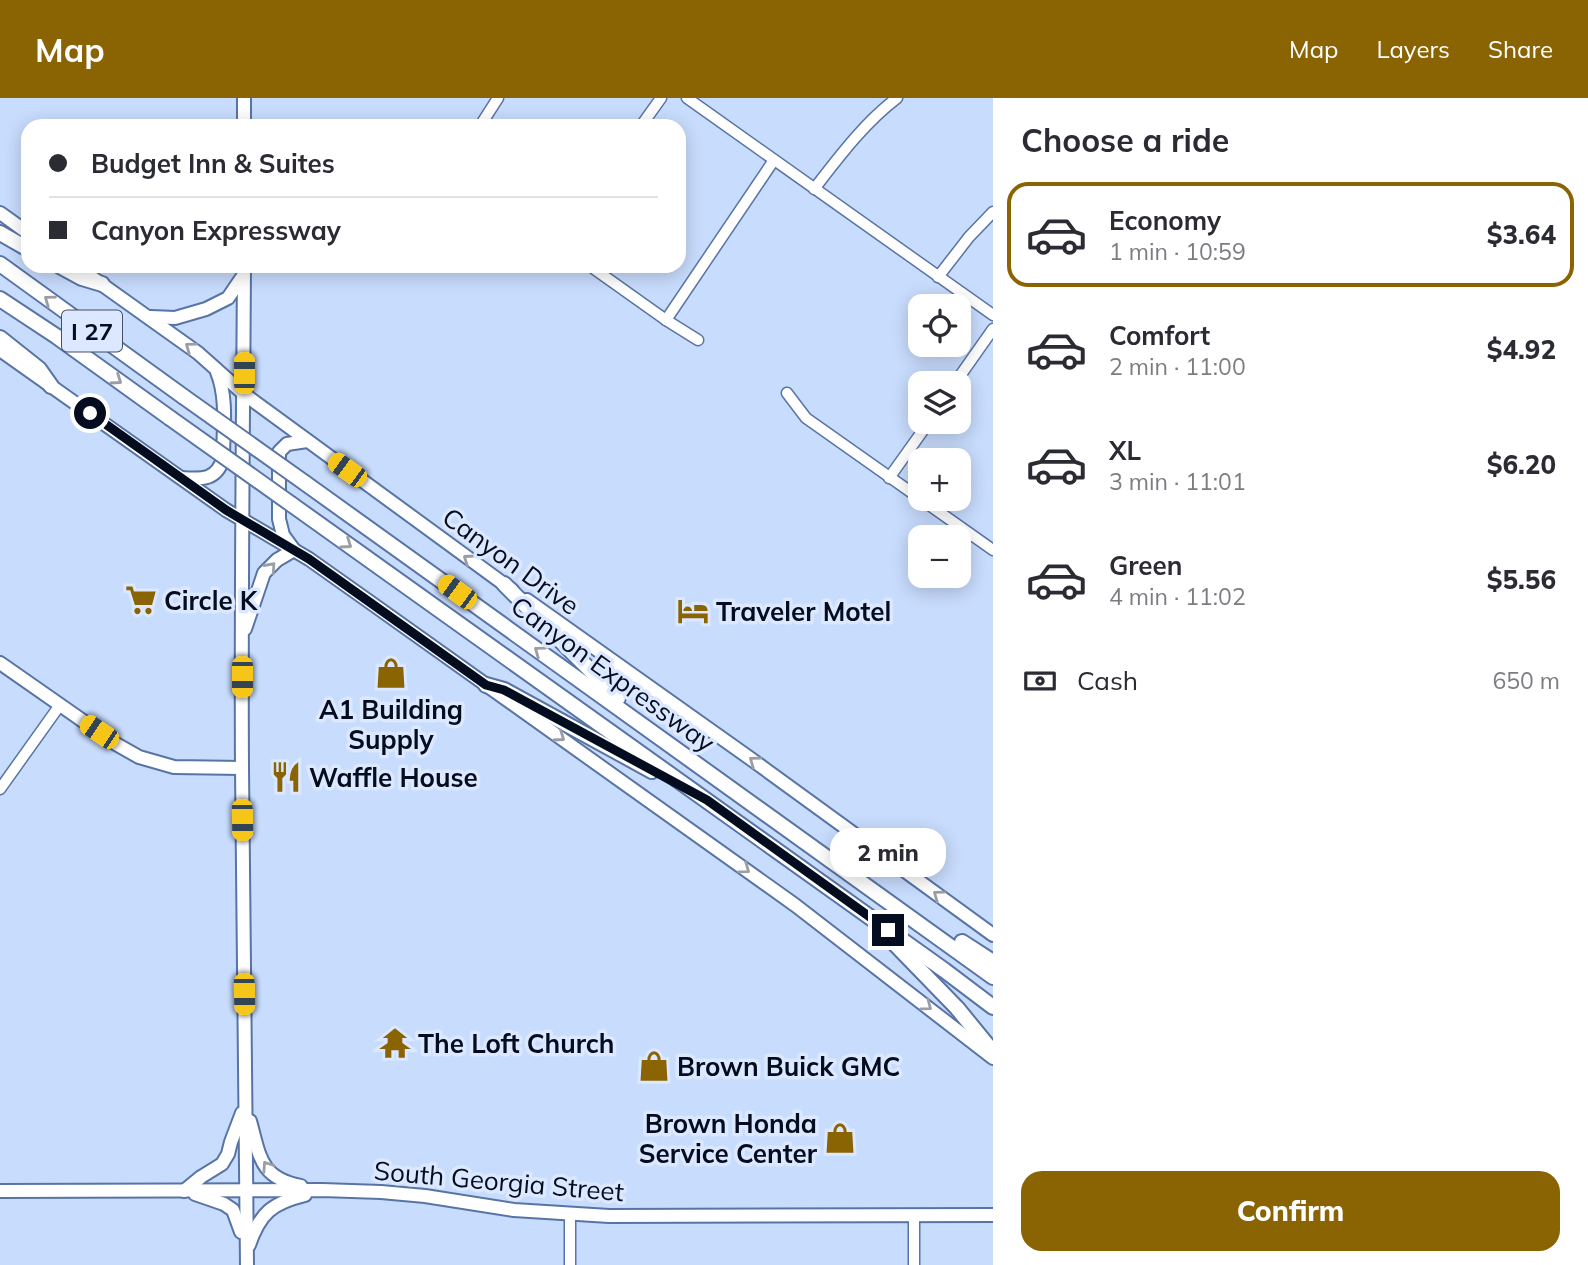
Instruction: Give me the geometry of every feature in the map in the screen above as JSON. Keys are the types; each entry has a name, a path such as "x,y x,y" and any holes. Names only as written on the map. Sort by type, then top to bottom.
{"highway":[{"path":"0,233 21,245"},
{"name":"Canyon Expressway","path":"0,264 993,976"},
{"path":"73,273 102,284"},
{"name":"Canyon Expressway","path":"0,299 707,800 993,1007"},
{"path":"0,338 39,369 51,386"},
{"path":"504,584 610,691 697,764"},
{"path":"486,685 527,701 707,800"},
{"path":"902,911 928,921 993,962"},
{"path":"869,917 957,1008 993,1052"}],"main road":[{"path":"244,98 244,119"},
{"path":"0,213 21,228"},
{"name":"Canyon Drive","path":"86,273 198,353 244,394 307,441 993,935"},
{"path":"149,317 175,318 206,309 228,298 243,273"},
{"path":"244,273 241,519 247,1259"},
{"path":"0,350 226,510 294,550 366,599 795,905 993,1058"},
{"path":"182,478 203,479 212,475 220,468 223,459 224,398 216,368"},
{"path":"294,550 283,535 279,519 279,452 287,444 307,441"},
{"path":"242,639 264,573 277,560 294,550"},
{"path":"0,663 116,744 139,757 174,766 242,768"},
{"path":"245,1106 267,1170 277,1179 322,1191"},
{"path":"184,1191 222,1164 245,1106"},
{"name":"South Georgia Street","path":"0,1191 381,1192 514,1210 609,1216 993,1215"},
{"path":"184,1191 233,1210 238,1219 247,1259"},
{"path":"247,1259 255,1229 264,1213 295,1197 322,1191"}],"street":[{"path":"484,119 498,98"},
{"path":"646,119 661,98"},
{"path":"687,98 703,102 774,160 993,315"},
{"path":"814,189 851,142 897,98"},
{"path":"666,320 774,160"},
{"path":"938,277 969,237 993,212"},
{"path":"600,273 698,340"},
{"path":"963,371 993,328"},
{"path":"787,393 806,418 993,550"},
{"path":"890,478 921,434"},
{"path":"0,789 60,705"},
{"path":"570,1214 570,1265"},
{"path":"914,1216 914,1265"}],"place":[{"name":"Circle K","path":"141,600"},
{"name":"Traveler Motel","path":"693,611"},
{"name":"A1 Building Supply","path":"391,673"},
{"name":"Waffle House","path":"286,777"},
{"name":"The Loft Church","path":"395,1043"},
{"name":"Brown Buick GMC","path":"654,1066"},
{"name":"Brown Honda Service Center","path":"840,1138"}],"route":[{"path":"90,413 226,510 309,559 486,685 504,690 538,707 707,800 888,930"}]}
